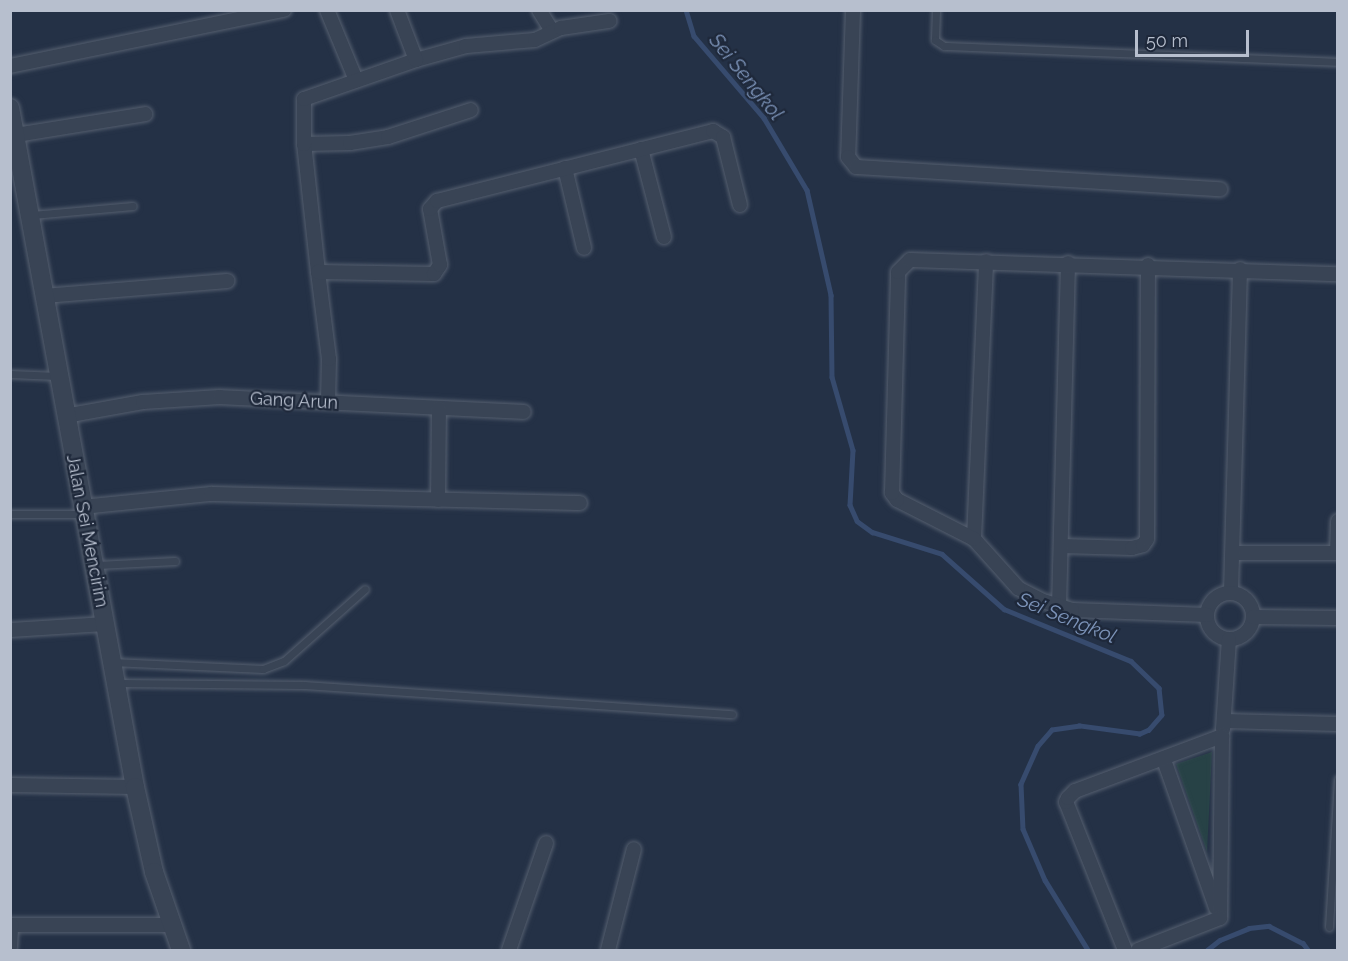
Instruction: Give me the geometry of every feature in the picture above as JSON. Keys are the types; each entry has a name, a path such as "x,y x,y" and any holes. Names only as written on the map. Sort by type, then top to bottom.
{"street":[{"path":"10,66 284,10"},
{"path":"327,10 356,80"},
{"path":"397,10 416,60"},
{"path":"539,10 552,31"},
{"path":"853,10 848,157 856,167 1220,189"},
{"path":"328,402 329,359 304,144 304,99 416,60 466,46 535,39 552,31 609,21"},
{"name":"Jalan Sei Mencirim","path":"10,108 16,135 18,191 32,215 57,376 106,624 135,787 169,925 181,951"},
{"path":"304,144 350,143 388,137 471,110"},
{"path":"16,135 145,114"},
{"path":"318,272 434,273 440,265 431,204 565,168 718,132 723,137 740,205"},
{"path":"641,149 664,237"},
{"path":"565,168 584,248"},
{"path":"1207,615 1059,607 1018,588 974,539 903,505 892,493 898,273 910,260 1068,262 1338,273"},
{"path":"974,539 986,261"},
{"path":"1059,607 1068,262"},
{"path":"1061,546 1132,548 1143,545 1147,539 1148,265"},
{"path":"1231,592 1240,269"},
{"path":"44,296 227,281"},
{"name":"Gang Arun","path":"65,416 143,402 220,397 524,412"},
{"path":"438,500 439,408"},
{"path":"82,511 211,494 580,503"},
{"path":"1233,553 1337,553 1338,520"},
{"path":"1228,639 1210,628 1207,615 1212,601 1231,592"},
{"path":"1228,639 1248,630 1253,617 1244,598 1231,592"},
{"path":"1253,617 1338,618"},
{"path":"10,630 106,624"},
{"path":"1220,918 1222,736 1228,639"},
{"path":"1224,721 1338,724"},
{"path":"1125,951 1066,802 1075,791 1164,760 1222,736"},
{"path":"1164,760 1220,918"},
{"path":"10,785 135,787"},
{"path":"509,951 546,843"},
{"path":"608,951 634,849"},
{"path":"1138,951 1220,918"},
{"path":"10,947 11,925 169,925"}],"lane":[{"path":"936,10 935,40 944,46 1338,62"},
{"path":"32,215 133,206"},
{"path":"10,374 57,376"},
{"path":"10,514 82,511"},
{"path":"94,565 175,561"},
{"path":"112,662 263,669 284,661 365,589"},
{"path":"116,683 304,685 732,714"},
{"path":"1329,927 1338,779"}],"green space":[{"path":"1212,752 1207,852 1176,764"}],"waterway":[{"name":"Sei Sengkol","path":"686,10 694,36 764,118 807,190 831,295 832,377 853,450 850,505 857,521 872,532 942,554 1004,609 1131,661 1159,688 1162,715 1149,730 1140,734 1080,726 1052,730 1038,746 1021,784 1023,829 1045,880 1088,950"},
{"name":"Sei Sengkol","path":"1207,950 1220,940 1249,928 1269,926 1303,943 1308,950"}]}
